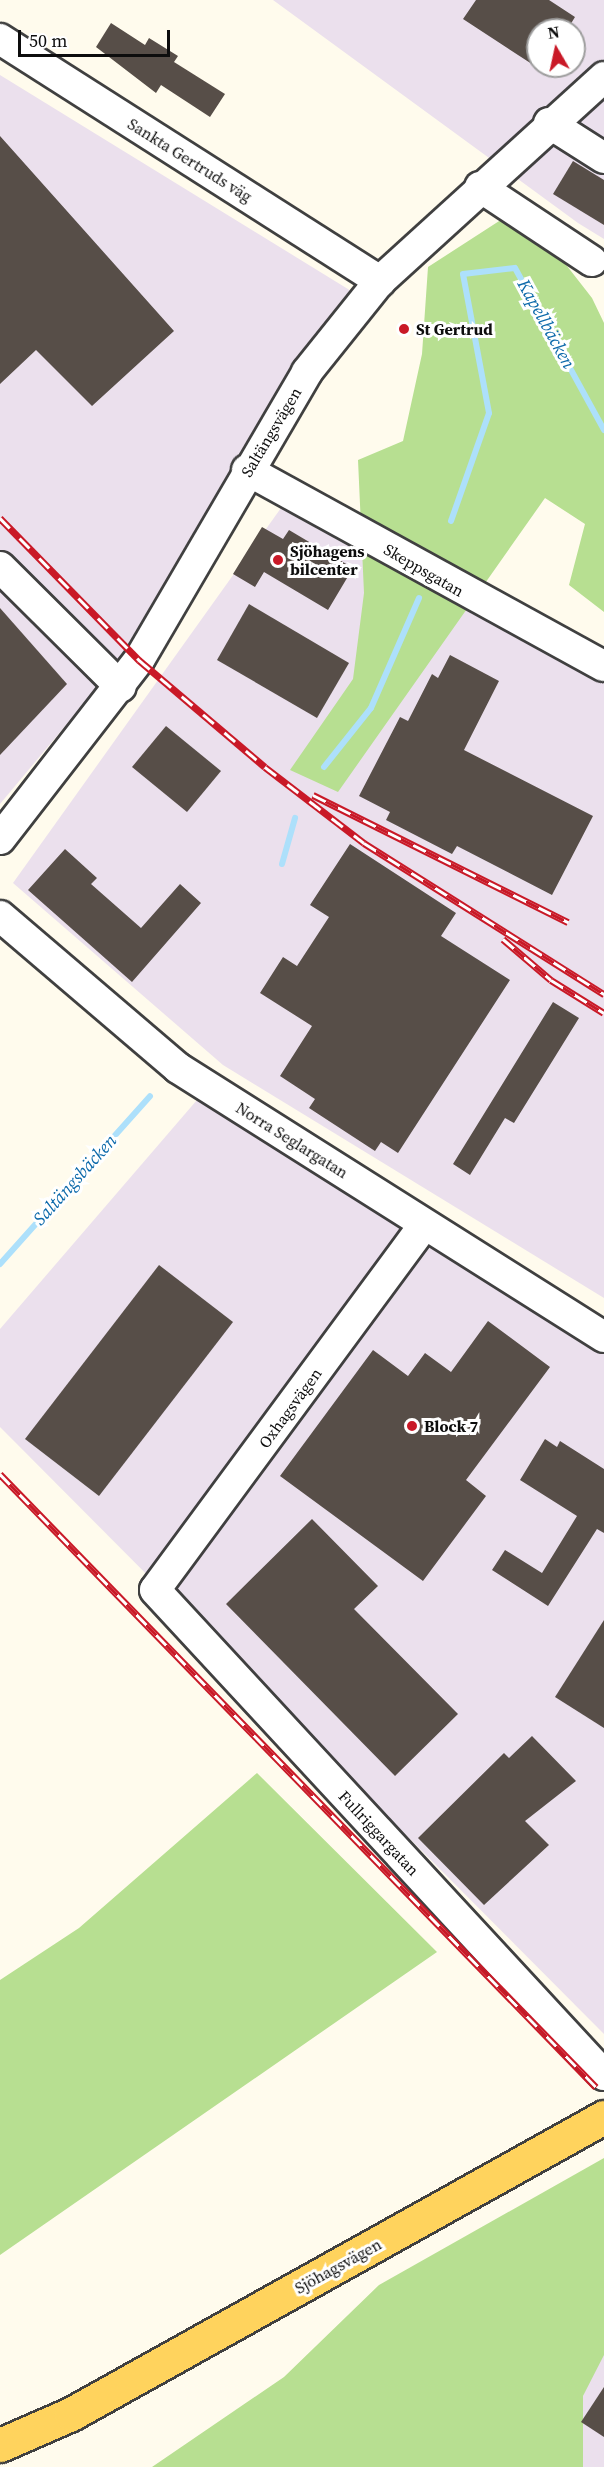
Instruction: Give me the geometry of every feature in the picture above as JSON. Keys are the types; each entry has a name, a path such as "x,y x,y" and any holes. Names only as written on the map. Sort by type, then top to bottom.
{"main road":[{"name":"Sjöhagsvägen","path":"0,2445 71,2414 604,2117"},
{"name":"Sjöhagsvägen","path":"10,2467 71,2414"}],"street":[{"name":"Sankta Gertruds väg","path":"0,39 380,281"},
{"name":"Saltängsvägen","path":"0,839 121,687 247,470 307,372 380,281 549,123 604,77"},
{"path":"549,123 604,158"},
{"path":"480,188 592,261"},
{"name":"Skeppsgatan","path":"247,470 604,666"},
{"path":"0,567 121,687"},
{"name":"Norra Seglargatan","path":"0,916 141,1042 424,1225 604,1337"},
{"name":"Oxhagsvägen","path":"155,1590 424,1225"},
{"name":"Fullriggargatan","path":"155,1590 604,2075"}],"shaded area":[{"path":"273,0 604,0 604,239 578,223"},
{"path":"0,75 356,294 142,634 0,804"},
{"path":"281,508 604,674 604,1298 223,1065 13,883"},
{"path":"203,1093 604,1344 604,2034 0,1427 0,1329"},
{"path":"604,2340 604,2467 583,2467 583,2396"}],"green space":[{"path":"521,207 592,298 604,323 604,612 569,585 585,524 545,498 338,792 290,770 353,679 364,593 358,460 403,441 422,354 428,267"},
{"path":"257,1773 437,1952 0,2255 0,1980 79,1928"},
{"path":"604,2158 604,2355 583,2396 583,2467 152,2467 284,2377 379,2285"}],"building":[{"path":"476,0 549,0 575,17 526,18 526,60 463,19"},
{"path":"111,23 145,45 149,38 178,56 174,62 225,94 210,117 161,85 156,93 96,47"},
{"path":"0,136 174,331 92,406 36,350 0,384"},
{"path":"573,161 604,180 604,225 553,194"},
{"path":"262,527 283,539 289,530 353,568 328,610 264,572 255,587 233,574"},
{"path":"249,604 349,663 317,718 217,660"},
{"path":"0,608 67,684 0,755"},
{"path":"450,655 499,681 464,750 593,816 552,895 457,846 452,854 386,820 390,812 359,796 400,717 408,721 432,674 438,678"},
{"path":"166,726 221,771 187,812 132,767"},
{"path":"350,844 456,913 441,936 510,980 398,1153 381,1142 375,1151 309,1108 315,1099 280,1076 312,1026 260,993 283,957 297,966 329,917 310,905"},
{"path":"65,849 97,878 91,884 141,928 180,884 201,903 132,982 28,890"},
{"path":"553,1002 579,1018 514,1123 505,1118 470,1175 453,1164"},
{"path":"159,1265 233,1322 99,1496 25,1439"},
{"name":"Block 7","path":"488,1321 550,1367 466,1480 486,1496 423,1581 280,1476 373,1350 408,1376 425,1353 451,1372"},
{"path":"545,1439 557,1447 560,1441 604,1469 604,1533 597,1529 548,1606 492,1570 505,1550 542,1573 577,1516 520,1480"},
{"path":"312,1519 378,1586 354,1609 458,1714 395,1776 226,1604"},
{"path":"604,1620 604,1728 555,1697"},
{"path":"532,1736 576,1781 525,1821 549,1845 484,1905 418,1838 504,1753 509,1758"},
{"path":"604,2387 604,2437 581,2422"}],"waterway":[{"name":"Kapellbäcken","path":"451,521 489,413 463,274 515,268 604,430"},
{"name":"Saltängsbäcken","path":"324,767 371,708 419,598"},
{"name":"Saltängsbäcken","path":"282,864 295,818"},
{"name":"Saltängsbäcken","path":"0,1264 150,1096"}],"railway":[{"path":"0,518 139,660 265,767 364,843 604,994"},
{"path":"313,795 568,922"},
{"path":"503,939 551,980 604,1013"},
{"path":"0,1474 596,2087"}],"place":[{"name":"St Gertrud","path":"404,329"},
{"name":"Sjöhagens bilcenter","path":"278,560"},
{"name":"Block 7","path":"412,1426"}]}
